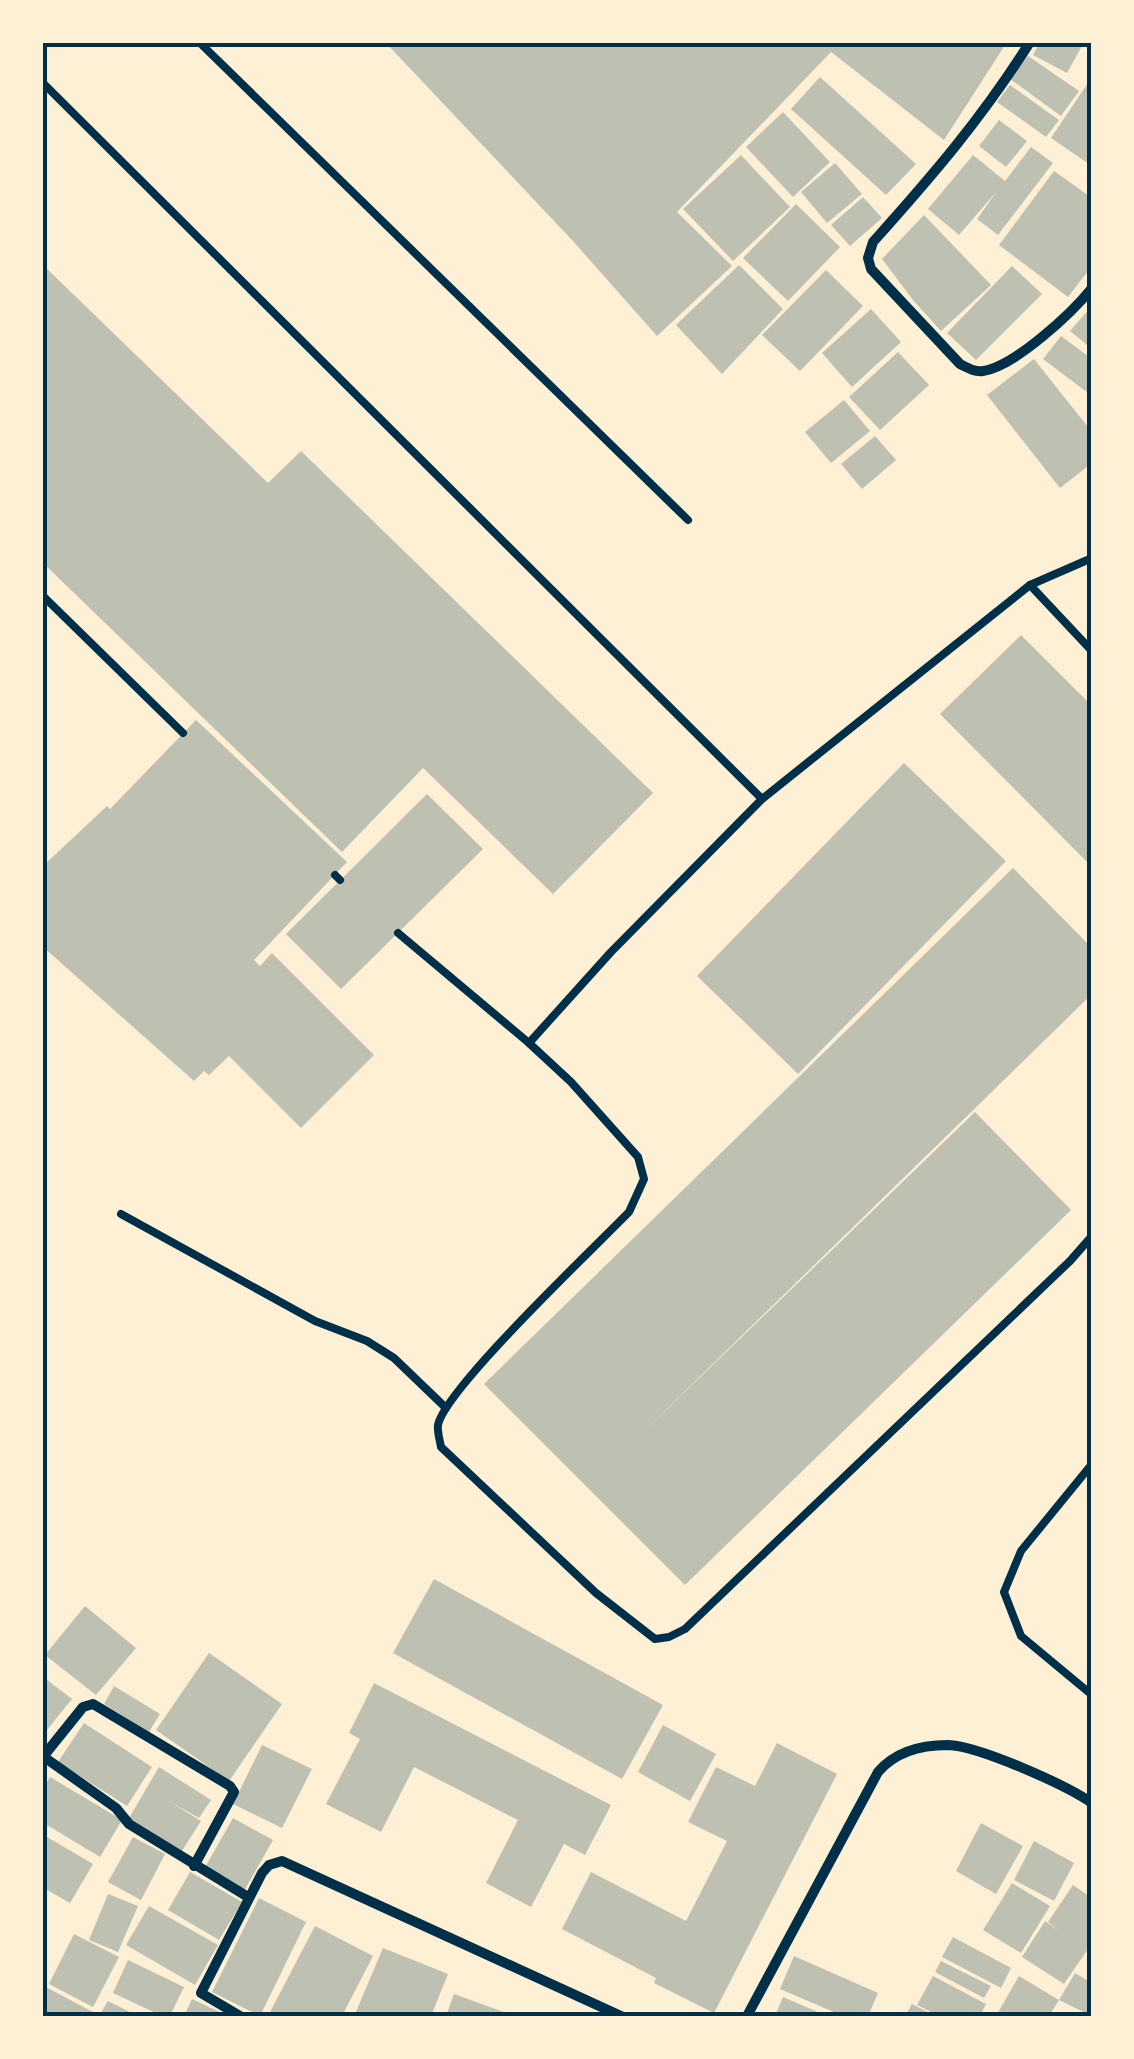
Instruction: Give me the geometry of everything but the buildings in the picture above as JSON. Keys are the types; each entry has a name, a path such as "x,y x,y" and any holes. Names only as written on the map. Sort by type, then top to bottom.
{"street":[{"path":"1030,42 990,105 873,242 868,258 871,269 960,364 976,372 1010,358 1054,326 1092,288"},
{"path":"194,1866 234,1792 230,1786 93,1704 83,1707 43,1758 116,1808 129,1824 194,1866 248,1897"},
{"path":"747,2016 888,1760 907,1750 950,1745 1008,1762 1092,1803"},
{"path":"240,2016 201,1993 248,1897 269,1865 282,1861 621,2016"}],"lane":[{"path":"199,42 688,520"},
{"path":"42,82 762,799"},
{"path":"528,1043 611,952 762,799 1030,585 1092,558"},
{"path":"1030,585 1092,651"},
{"path":"42,594 183,732"},
{"path":"398,933 570,1082 638,1157 644,1179 629,1212 474,1372 446,1408 438,1426 441,1448 596,1594 655,1638 670,1637 700,1616 1092,1236"},
{"path":"122,1214 315,1321 367,1341 394,1358 446,1408"},
{"path":"1092,1464 1021,1551 1004,1592 1021,1636 1092,1695"}]}
